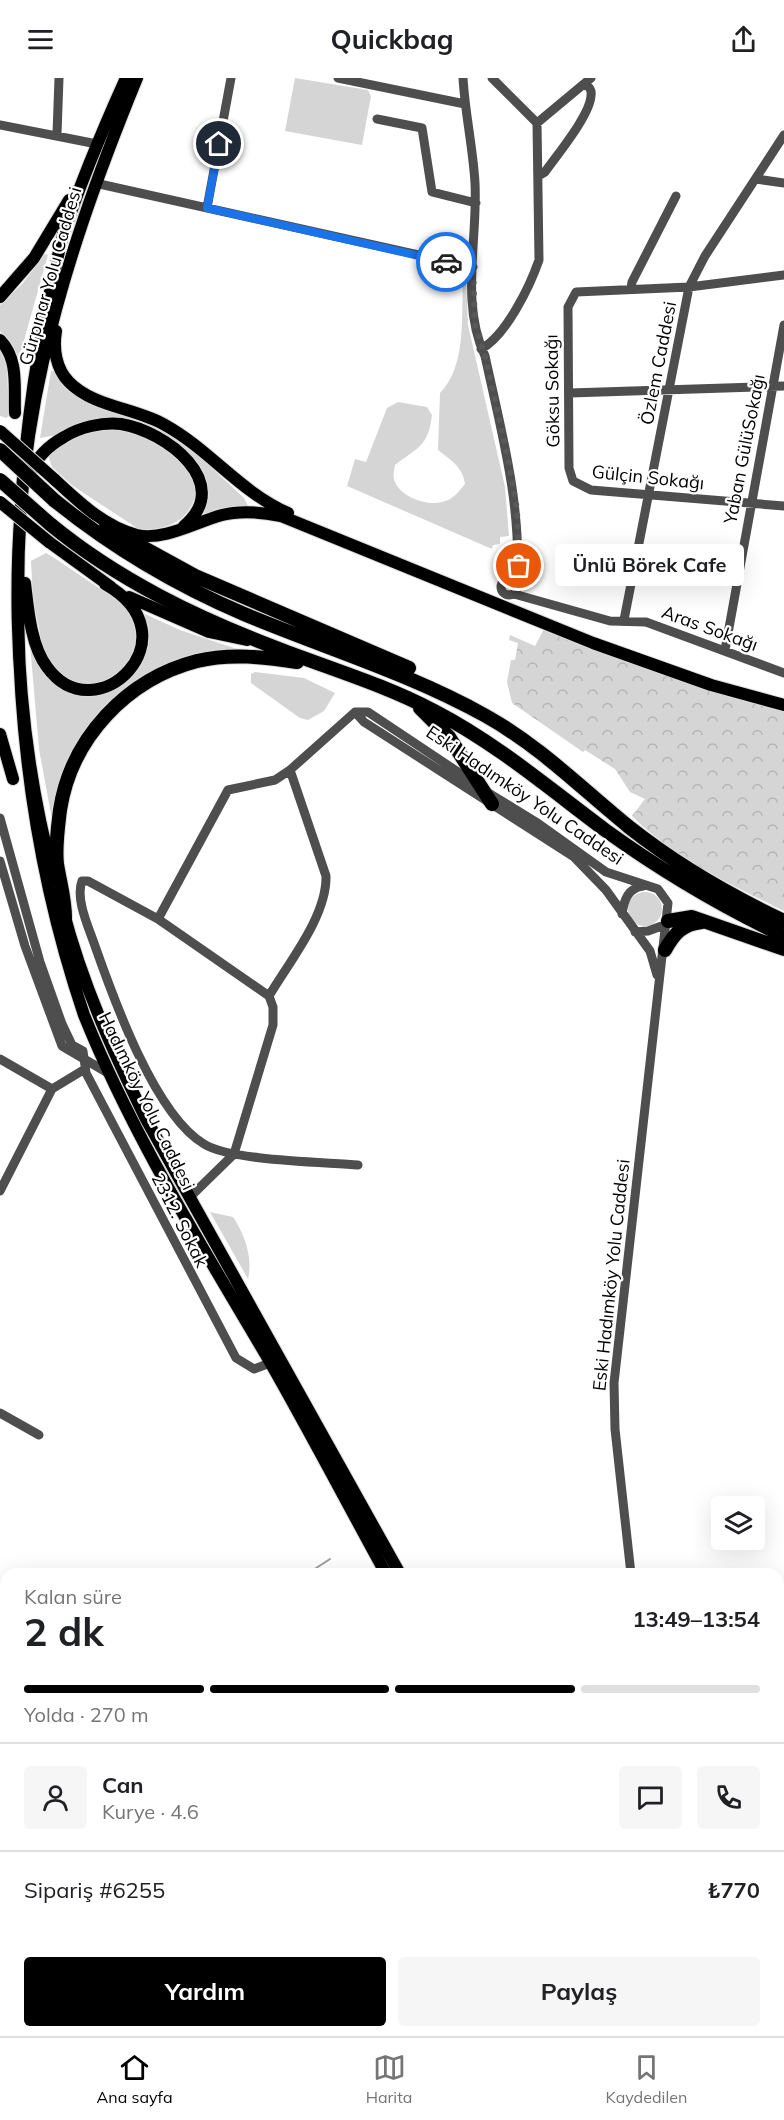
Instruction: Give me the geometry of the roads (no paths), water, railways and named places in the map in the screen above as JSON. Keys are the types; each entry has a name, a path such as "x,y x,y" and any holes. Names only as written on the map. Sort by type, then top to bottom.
{"highway":[{"path":"0,450 54,500 111,542 180,584 242,613 410,678 499,724 554,760 628,825 664,853 728,892 784,921"},
{"path":"0,480 90,555 137,585 258,640 412,700 463,727 640,854 729,909 784,936"},
{"path":"106,523 133,542 195,576 350,641 453,689 490,714 499,724"},
{"path":"65,918 64,894 57,851 65,788 89,736 120,701 144,683 164,673 208,659 242,656 331,667"},
{"path":"412,700 449,737 492,804"},
{"path":"668,922 692,917 784,948"},
{"path":"665,950 673,935 685,926 711,923"}],"main road":[{"path":"111,114 118,78"},
{"name":"Gürpınar Yolu Caddesi","path":"8,530 18,434 34,347 48,288 68,219 126,78"},
{"name":"Gürpınar Yolu Caddesi","path":"20,549 24,490 42,364 59,297 94,183 137,78"},
{"path":"94,183 107,170 145,78"},
{"path":"0,297 22,274 51,233 88,167"},
{"path":"59,297 55,351 60,370 76,389 165,424 199,447 257,497 328,535"},
{"path":"0,340 8,349 14,370 18,434"},
{"path":"24,490 34,465 57,441 92,426 106,424 129,426 170,444 195,472 203,491 202,498 195,515 180,529"},
{"path":"0,431 106,523 138,536 149,536 180,529 224,515 243,512 281,516 593,643 711,685 784,705"},
{"path":"0,502 49,542 128,600 136,610 142,630 141,649 136,663 119,681 101,688 80,689 56,677 42,659 30,618 20,549"},
{"name":"Hadımköy Yolu Caddesi","path":"8,530 6,584 8,672 17,755 32,840 54,924 87,1021 111,1076 166,1183 270,1363 383,1568"},
{"name":"Hadımköy Yolu Caddesi","path":"20,549 19,630 27,742 45,843 65,918 109,1042 146,1119 189,1198 397,1568"},
{"path":"105,584 193,627 230,638 258,640"},
{"path":"0,734 15,788"},
{"path":"21,814 32,840"},
{"path":"729,909 784,948"}],"street":[{"path":"57,134 59,78"},
{"path":"207,208 231,78"},
{"path":"338,78 465,104"},
{"path":"464,78 476,203 472,306 481,349 482,368 500,444 513,516 517,612"},
{"path":"481,349 498,336 533,278 539,260 537,123 492,78"},
{"path":"537,123 588,80 591,92 586,110 545,172 538,176"},
{"path":"377,119 422,128 432,192 476,203"},
{"path":"0,125 57,134 98,144"},
{"name":"Özlem Caddesi","path":"624,620 689,287 705,256 784,135"},
{"path":"756,179 784,183"},
{"path":"94,183 473,267"},
{"path":"676,196 632,282 632,289 689,287 784,275"},
{"name":"Göksu Sokağı","path":"581,486 573,481 569,468 568,307 576,292 632,289"},
{"name":"Yaban GülüSokağı","path":"725,650 784,325"},
{"path":"570,393 784,386"},
{"name":"Gülçin Sokağı","path":"581,486 591,490 784,506"},
{"path":"490,602 514,571"},
{"path":"503,583 513,580 516,591"},
{"path":"503,583 504,593 516,591"},
{"name":"Aras Sokağı","path":"516,591 610,621 646,622 784,674"},
{"path":"158,920 228,790 274,780 290,770 355,712"},
{"name":"Eski Hadımköy Yolu Caddesi","path":"355,712 368,712 443,760 534,826 606,872 658,889 664,894 669,911 668,922 665,950 658,980 614,1383 615,1429 630,1568"},
{"name":"Eski Hadımköy Yolu Caddesi","path":"355,712 364,722 432,766 492,804 534,826 586,869 606,890 653,959 658,980"},
{"path":"432,766 443,760"},
{"path":"269,996 321,910 326,888 326,876 290,770"},
{"name":"2312. Sokak","path":"0,818 40,962 72,1046 84,1060 187,1269 236,1358 254,1369 270,1363"},
{"name":"2312. Sokak","path":"0,861 25,946 62,1046 111,1076"},
{"path":"189,1198 234,1154 273,1025 273,1007 269,996 158,920 100,886 82,881 79,888 87,922 129,1038 185,1129 205,1145 234,1154 358,1165"},
{"path":"622,914 623,903 630,892 636,887 645,885"},
{"path":"635,932 648,932 668,922"},
{"path":"0,1191 52,1089 84,1060 90,1047 87,1021"},
{"path":"0,1059 52,1089"},
{"path":"0,1413 39,1436"}],"waterway":[{"path":"316,1568 330,1559"}],"place":[{"name":"Ünlü Börek Cafe","path":"519,566"}]}
